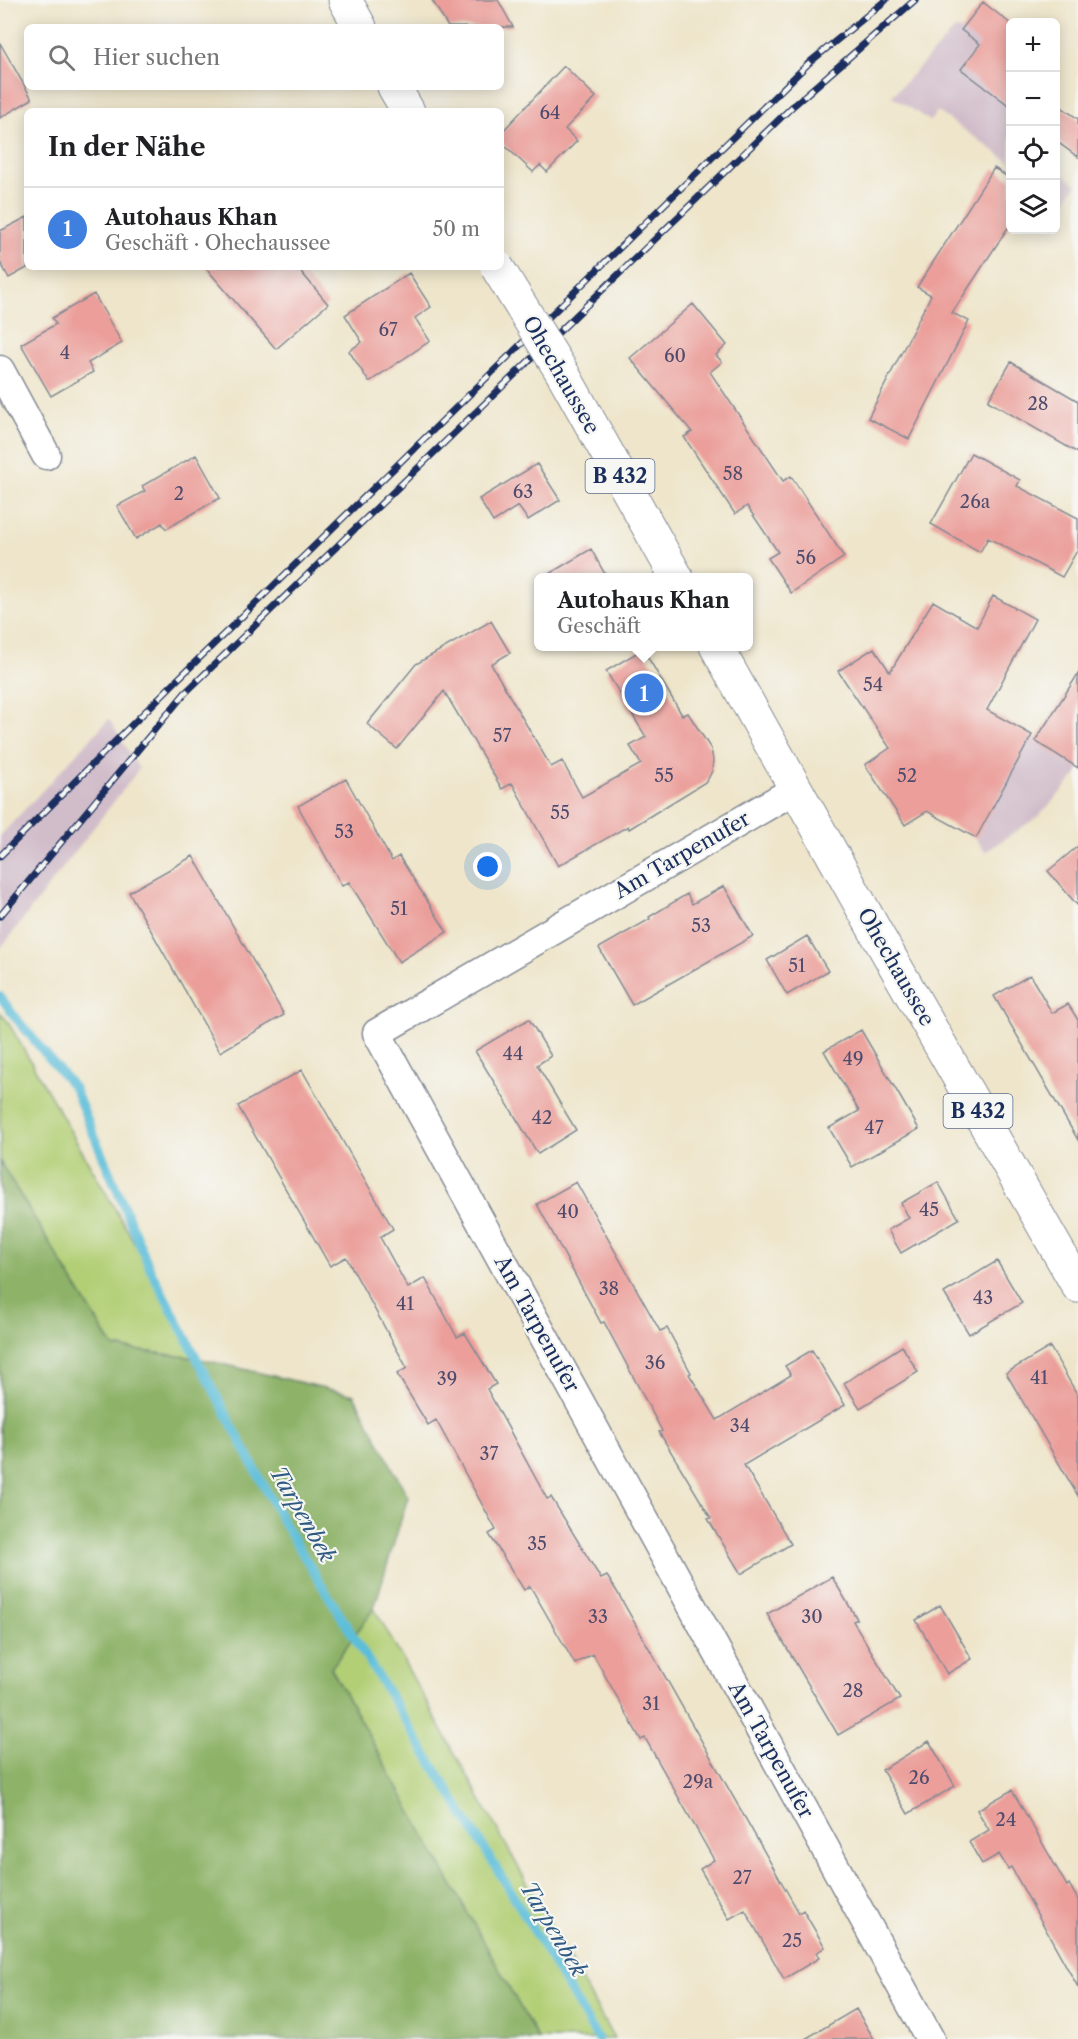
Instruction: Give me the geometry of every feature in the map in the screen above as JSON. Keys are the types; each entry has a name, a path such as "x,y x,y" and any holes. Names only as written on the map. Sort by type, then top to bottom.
{"main road":[{"path":"345,0 358,24"},
{"path":"396,90 406,108"},
{"name":"Ohechaussee","path":"499,270 562,374 674,573"},
{"name":"Ohechaussee","path":"719,651 1078,1286"}],"street":[{"path":"0,370 46,455"},
{"name":"Am Tarpenufer","path":"796,789 377,1033 930,2039"}],"shaded area":[{"path":"955,29 961,30 980,44 961,69 1006,104 1006,159 937,111 930,121 892,96"},
{"path":"1060,172 1077,185 1067,200 1060,196"},
{"path":"109,719 139,769 0,949 0,836"},
{"path":"1032,735 1035,741 1078,768 1078,773 1039,816 985,852 976,838"}],"green space":[{"path":"0,1012 8,1022 201,1359 113,1347 0,1162"},
{"path":"0,1162 113,1347 201,1359 354,1395 408,1497 374,1608 331,1668 538,2039 0,2039"},
{"path":"374,1608 614,2039 538,2039 331,1668"}],"building":[{"path":"432,0 498,0 513,27 504,27 504,24 446,24"},
{"path":"983,2 1006,20 1006,103 961,69 980,44 961,30"},
{"path":"0,43 24,85 24,90 27,90 32,99 0,118"},
{"path":"564,66 596,97 565,129 577,141 547,172 540,165 533,172 504,145 504,130"},
{"path":"1060,106 1078,119 1078,157 1060,144"},
{"path":"994,168 1006,176 1006,231 952,313 969,321 909,439 868,418 931,295 917,287"},
{"path":"24,219 24,270 9,278 0,262 0,231"},
{"path":"208,270 300,270 328,304 276,349"},
{"path":"409,273 431,307 415,318 430,341 369,382 349,351 362,342 345,315"},
{"path":"94,294 122,343 88,363 93,372 51,396 21,344 56,324 52,318"},
{"path":"693,304 727,345 716,355 722,362 710,372 783,481 791,476 844,557 791,593 768,558 778,552 747,506 735,514 684,437 692,432 630,358"},
{"path":"1011,362 1078,401 1078,453 988,401"},
{"path":"971,453 1020,480 1017,486 1078,518 1078,549 1062,577 988,538 980,552 931,524"},
{"path":"196,455 220,498 166,529 162,523 136,539 117,506 145,491 142,486"},
{"path":"537,464 560,500 528,520 518,506 493,522 479,499"},
{"path":"591,549 604,573 550,573"},
{"path":"993,596 1035,619 987,710 1032,735 976,838 927,811 905,825 865,765 890,748 838,671 874,648 890,672 933,601 977,627"},
{"path":"491,621 510,653 491,664 551,767 562,761 582,797 641,764 630,746 646,737 606,671 640,651 644,651 682,715 688,713 711,749 712,771 707,781 629,829 628,826 558,866 512,783 502,789 444,691 397,749 367,724 416,664"},
{"path":"1078,674 1078,768 1035,741"},
{"path":"346,779 392,861 399,856 447,932 399,962 349,882 342,886 298,806"},
{"path":"1078,846 1078,906 1048,871"},
{"path":"193,856 284,1015 220,1052 129,892"},
{"path":"724,886 753,936 632,1005 599,948 650,919 649,917 687,894 692,904"},
{"path":"807,936 828,971 787,995 767,960"},
{"path":"1030,975 1052,1013 1068,1004 1078,1020 1078,1140 994,996"},
{"path":"529,1019 551,1056 537,1065 576,1130 538,1154 475,1051"},
{"path":"861,1030 919,1129 852,1167 829,1128 859,1111 824,1051"},
{"path":"302,1070 393,1229 380,1237 408,1288 425,1278 457,1337 465,1333 496,1384 487,1389 547,1499 551,1497 601,1579 607,1576 616,1590 799,1913 803,1910 825,1947 816,1953 819,1958 784,1979 745,1910 729,1919 700,1869 714,1860 645,1738 641,1740 593,1654 575,1664 530,1586 524,1590 489,1534 496,1530 436,1420 428,1425 397,1374 407,1368 346,1257 330,1266 238,1106"},
{"path":"576,1182 660,1331 667,1328 691,1373 689,1374 717,1420 791,1375 785,1366 812,1350 845,1405 744,1465 791,1544 741,1574 708,1519 711,1518 659,1432 662,1431 604,1322 601,1323 537,1204"},
{"path":"938,1182 959,1219 901,1253 888,1230 909,1218 901,1203"},
{"path":"997,1261 1022,1303 969,1334 944,1293"},
{"path":"902,1346 918,1372 860,1408 844,1383"},
{"path":"1050,1347 1078,1396 1078,1496 1006,1373"},
{"path":"832,1577 857,1619 853,1621 900,1699 838,1735 767,1614"},
{"path":"940,1605 972,1659 947,1674 916,1620"},
{"path":"929,1741 955,1786 908,1814 882,1770"},
{"path":"1012,1790 1067,1886 1069,1884 1078,1900 1078,1987 1011,1867 1008,1869 999,1854 982,1864 969,1842 989,1830 977,1810"},
{"path":"856,2009 874,2039 805,2039"}],"waterway":[{"name":"Tarpenbek","path":"0,996 74,1088 151,1271 284,1524 505,1882 598,2039"}],"railway":[{"path":"0,856 179,678 810,62 886,0"},
{"path":"0,916 185,693 794,105 915,0"}],"place":[{"name":"Autohaus Khan","path":"644,693"}]}
